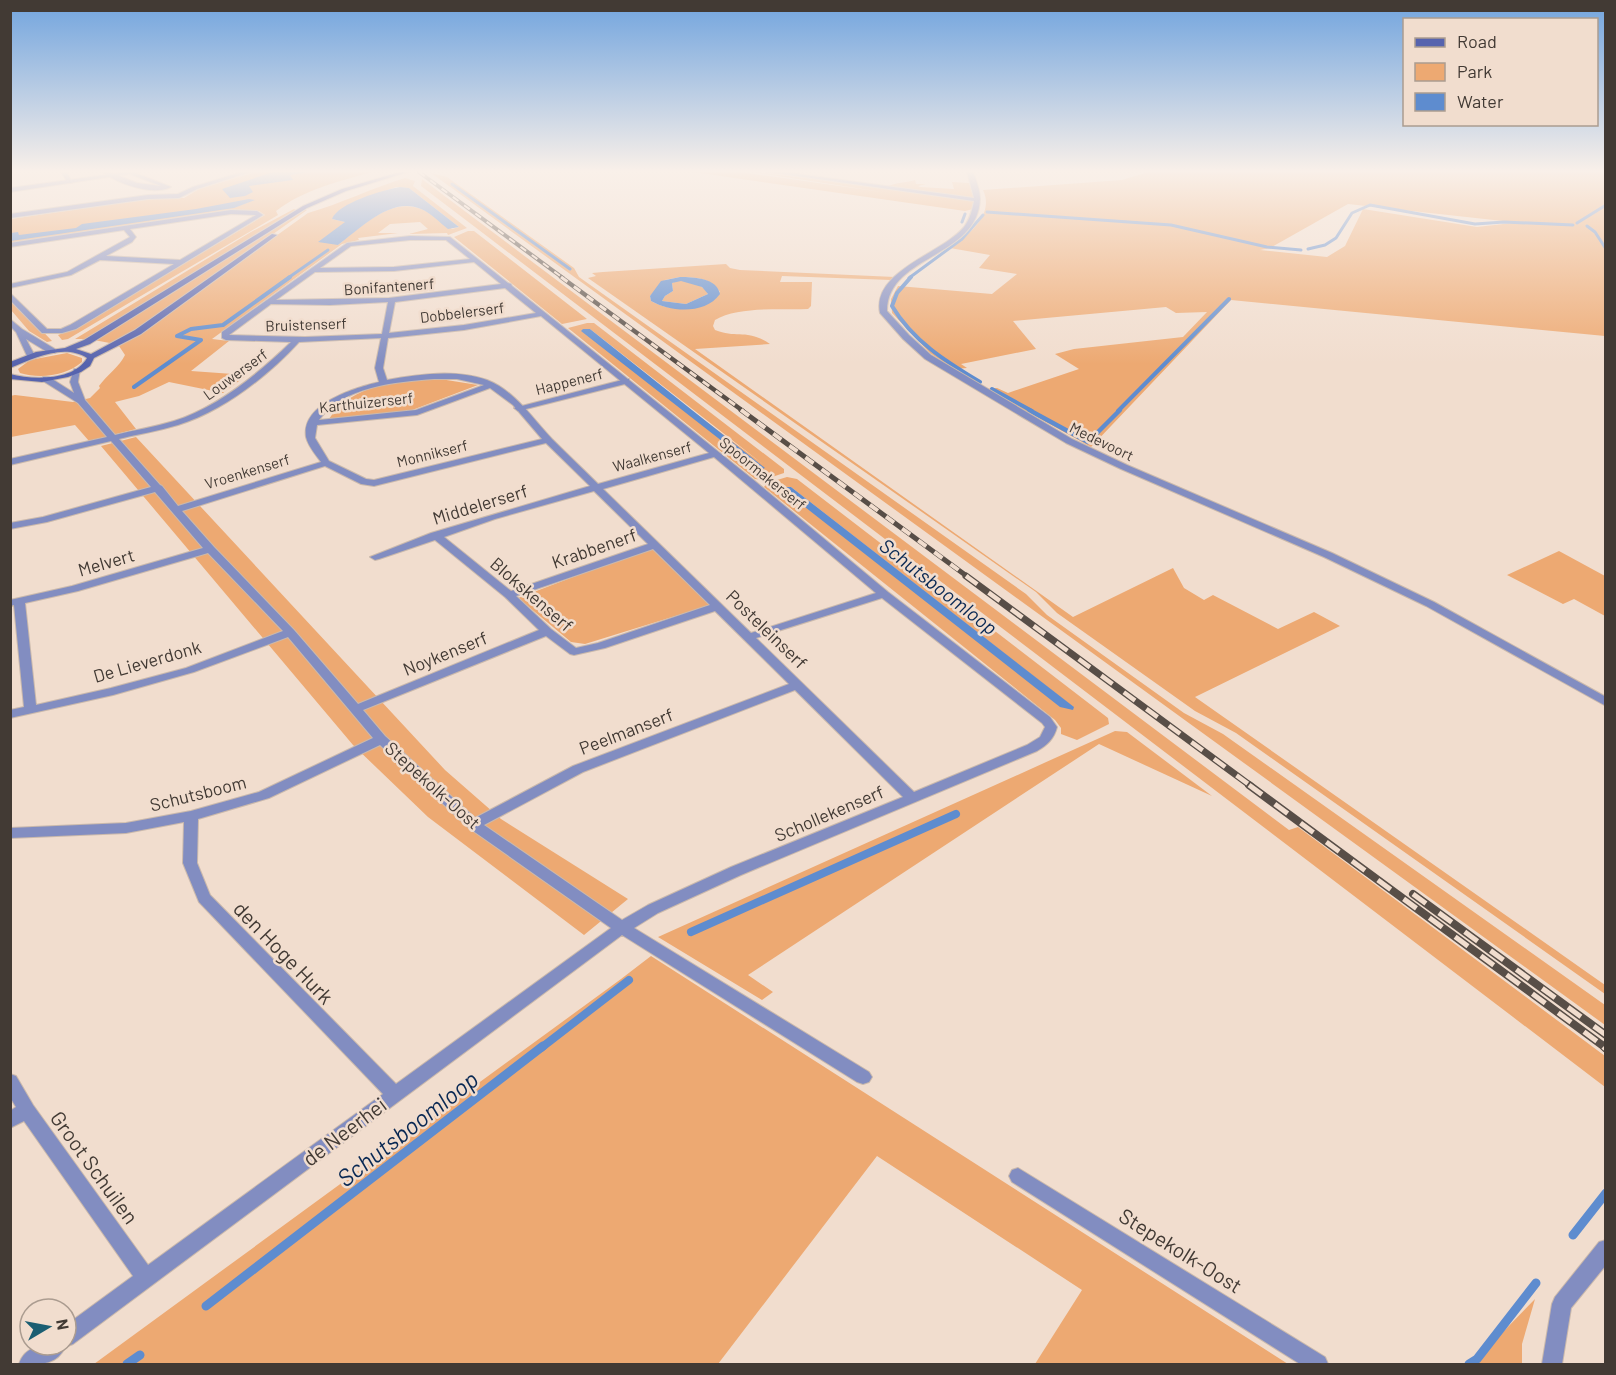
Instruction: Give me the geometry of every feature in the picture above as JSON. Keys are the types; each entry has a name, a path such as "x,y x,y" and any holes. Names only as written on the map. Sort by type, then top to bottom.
{"main road":[{"path":"66,350 87,342 258,236"},
{"path":"10,386 28,380 46,379 86,366 91,357 144,328 273,236"},
{"path":"10,366 31,356 52,351 87,353 91,357"},
{"path":"10,376 28,380"}],"street":[{"path":"10,245 70,236"},
{"path":"10,286 69,274 132,236"},
{"path":"10,295 45,331 52,332 73,327 226,236"},
{"name":"Medevoort","path":"959,236 896,279 884,297 883,311 928,357 1069,441 1328,555 1470,626 1605,702"},
{"name":"Spoormakerserf","path":"314,270 349,244 410,238 448,238 716,454 884,594 1046,720 1051,727 1049,735"},
{"path":"98,258 182,262"},
{"path":"270,302 314,270 434,265 475,260"},
{"name":"Bonifantenerf","path":"270,302 314,304 392,299 462,294 509,285"},
{"path":"383,382 379,368 392,299"},
{"name":"Bruistenserf","path":"270,302 225,334 226,338 296,341 386,334"},
{"name":"Dobbelerserf","path":"386,334 475,327 541,314"},
{"path":"10,321 19,331 31,356"},
{"path":"19,331 52,351"},
{"name":"Louwerserf","path":"10,462 41,457 176,423 206,411 225,400 277,360 296,341"},
{"path":"77,370 74,382 81,401"},
{"name":"Karthuizerserf","path":"326,463 310,437 312,423 330,404 367,386 383,382 441,376 476,379 506,394 548,440 596,486"},
{"name":"Stepekolk-Oost","path":"46,379 81,401 178,509 210,549 290,632 381,739 474,825 643,942 863,1077"},
{"name":"Happenerf","path":"518,408 626,381"},
{"name":"Karthuizerserf","path":"312,423 417,412 490,385"},
{"name":"Monnikserf","path":"326,463 364,482 374,483 548,440"},
{"name":"Waalkenserf","path":"596,486 716,454"},
{"name":"Vroenkenserf","path":"178,509 326,463"},
{"name":"Middelerserf","path":"375,557 435,535 596,486"},
{"name":"Posteleinserf","path":"596,486 912,798"},
{"path":"10,526 44,520 159,488"},
{"name":"Blokskenserf","path":"435,535 509,595 547,631 574,651 601,646 718,606"},
{"name":"Krabbenerf","path":"509,595 656,545"},
{"name":"Melvert","path":"15,602 74,589 210,549"},
{"path":"749,637 884,594"},
{"path":"15,602 30,710"},
{"name":"Noykenserf","path":"356,709 547,631"},
{"name":"De Lieverdonk","path":"10,714 113,691 190,670 290,632"},
{"name":"Peelmanserf","path":"474,825 578,769 798,685"},
{"name":"Schollekenserf","path":"623,927 653,909 736,872 1032,748 1044,742 1049,735"},
{"name":"Schutsboom","path":"10,833 126,828 190,816 264,795 381,739"},
{"name":"den Hoge Hurk","path":"190,816 190,863 204,898 394,1094"},
{"name":"de Neerhei","path":"78,1328 623,927"},
{"name":"Groot Schuilen","path":"10,1081 27,1110 135,1261 145,1279"},
{"path":"10,1120 27,1110"},
{"name":"Stepekolk-Oost","path":"1018,1176 1318,1365"},
{"path":"1552,1365 1562,1304 1605,1249"}],"green space":[{"path":"11,236 65,236 11,244"},
{"path":"230,236 242,236 68,339 62,340 58,335 75,329"},
{"path":"244,236 256,236 88,339 75,339"},
{"path":"263,236 270,236 115,344 94,340"},
{"path":"276,236 341,236 338,245 349,236 373,236 358,238 359,240 342,244 212,339 229,341 191,371 247,375 223,393 169,382 139,396 115,402 136,429 89,441 75,425 11,437 10,396 73,402 90,398 123,359 125,355 119,346"},
{"path":"481,236 587,319 562,324 454,237"},
{"path":"487,236 498,236 1289,830 1298,827 1605,1056 1605,1087"},
{"path":"518,236 530,236 574,268 579,277 1026,594 1047,615 1184,713 1223,734 1605,1005 1605,1025"},
{"path":"1291,236 1270,248 1260,250 1327,257 1345,246 1350,236 1605,236 1605,336 1231,300 1091,447 986,389 997,388 1008,393 1079,369 1055,354 1074,349 1183,337 1207,312 1176,313 1166,307 1013,321 1036,349 961,364 967,368 954,369 930,353 892,313 891,299 898,286 992,294 1017,274 979,268 990,255 950,248 964,237"},
{"path":"726,264 730,268 740,270 895,277 891,280 782,276 780,282 812,282 811,306 808,309 735,313 715,320 713,326 715,330 723,333 754,336 770,344 695,349 1073,617 1173,568 1184,588 1204,600 1213,595 1278,629 1314,612 1340,626 1195,697 1605,985 1605,994 1236,733 1195,711 1057,613 1036,592 588,278 596,276 592,273","holes":["680,277 707,281 720,292 694,304 678,308 651,301 650,296 665,280"]},
{"path":"677,281 695,283 708,294 686,304 662,301 673,291 672,283"},
{"path":"11,298 52,341 47,342 29,331 11,310"},
{"path":"594,323 784,469 784,473 763,480 755,479 568,328","holes":["583,329 590,329 764,465"]},
{"path":"67,353 82,358 82,362 61,373 44,376 20,373 18,369 30,360"},
{"path":"440,379 478,385 407,412 329,419 350,398 364,391 394,382"},
{"path":"136,437 445,770 501,819 628,899 584,935 428,817 353,745 101,446"},
{"path":"787,477 797,479 1108,718 1109,724 1077,740 1061,734 1061,728 1055,720 764,487 767,483","holes":["787,487 791,487 1073,707 1073,710"]},
{"path":"652,547 711,605 585,644 571,642 518,598"},
{"path":"1559,551 1605,576 1605,616 1574,599 1563,604 1507,575"},
{"path":"1115,731 1127,732 1212,796 1099,744 748,975 773,992 762,1000 658,937"},
{"path":"651,956 1288,1364 1035,1364 1082,1290 877,1156 718,1364 94,1364"},
{"path":"1535,1299 1522,1344 1522,1364 1472,1364"}],"water":[{"path":"11,236 44,236 11,241"},
{"path":"326,236 349,236 338,245 318,242"},
{"path":"692,277 710,282 720,294 706,306 687,310 668,308 651,301 650,296 661,281","holes":["681,281 702,287 708,294 686,304 662,301 673,291 672,283"]},
{"path":"590,329 765,468 759,470 581,331"},
{"path":"791,487 1074,707 1073,710 1060,707 782,489"}],"waterway":[{"path":"524,236 570,269"},
{"path":"909,278 964,236"},
{"path":"1220,236 1267,247 1301,250"},
{"path":"1308,249 1325,245 1337,236"},
{"path":"1598,236 1606,249"},
{"path":"288,278 328,250"},
{"path":"134,387 201,340 177,336 191,329 223,325 290,277"},
{"path":"911,277 897,293 892,306 920,340 942,358 980,382"},
{"path":"1118,411 1229,299"},
{"path":"992,389 1032,411"},
{"path":"1029,410 1088,442 1120,410"},
{"name":"Schutsboomloop","path":"691,932 956,814"},
{"name":"Schutsboomloop","path":"541,1048 629,980"},
{"name":"Schutsboomloop","path":"206,1306 543,1046"},
{"path":"1573,1235 1606,1193"},
{"path":"1469,1364 1477,1359 1536,1283"},
{"name":"Schutsboomloop","path":"127,1364 140,1355"}],"railway":[{"path":"506,236 563,278"},
{"path":"561,277 743,411"},
{"path":"741,410 968,577"},
{"path":"966,576 1251,786"},
{"path":"1249,785 1606,1048 1604,1046"},
{"path":"1413,894 1606,1035"}]}
